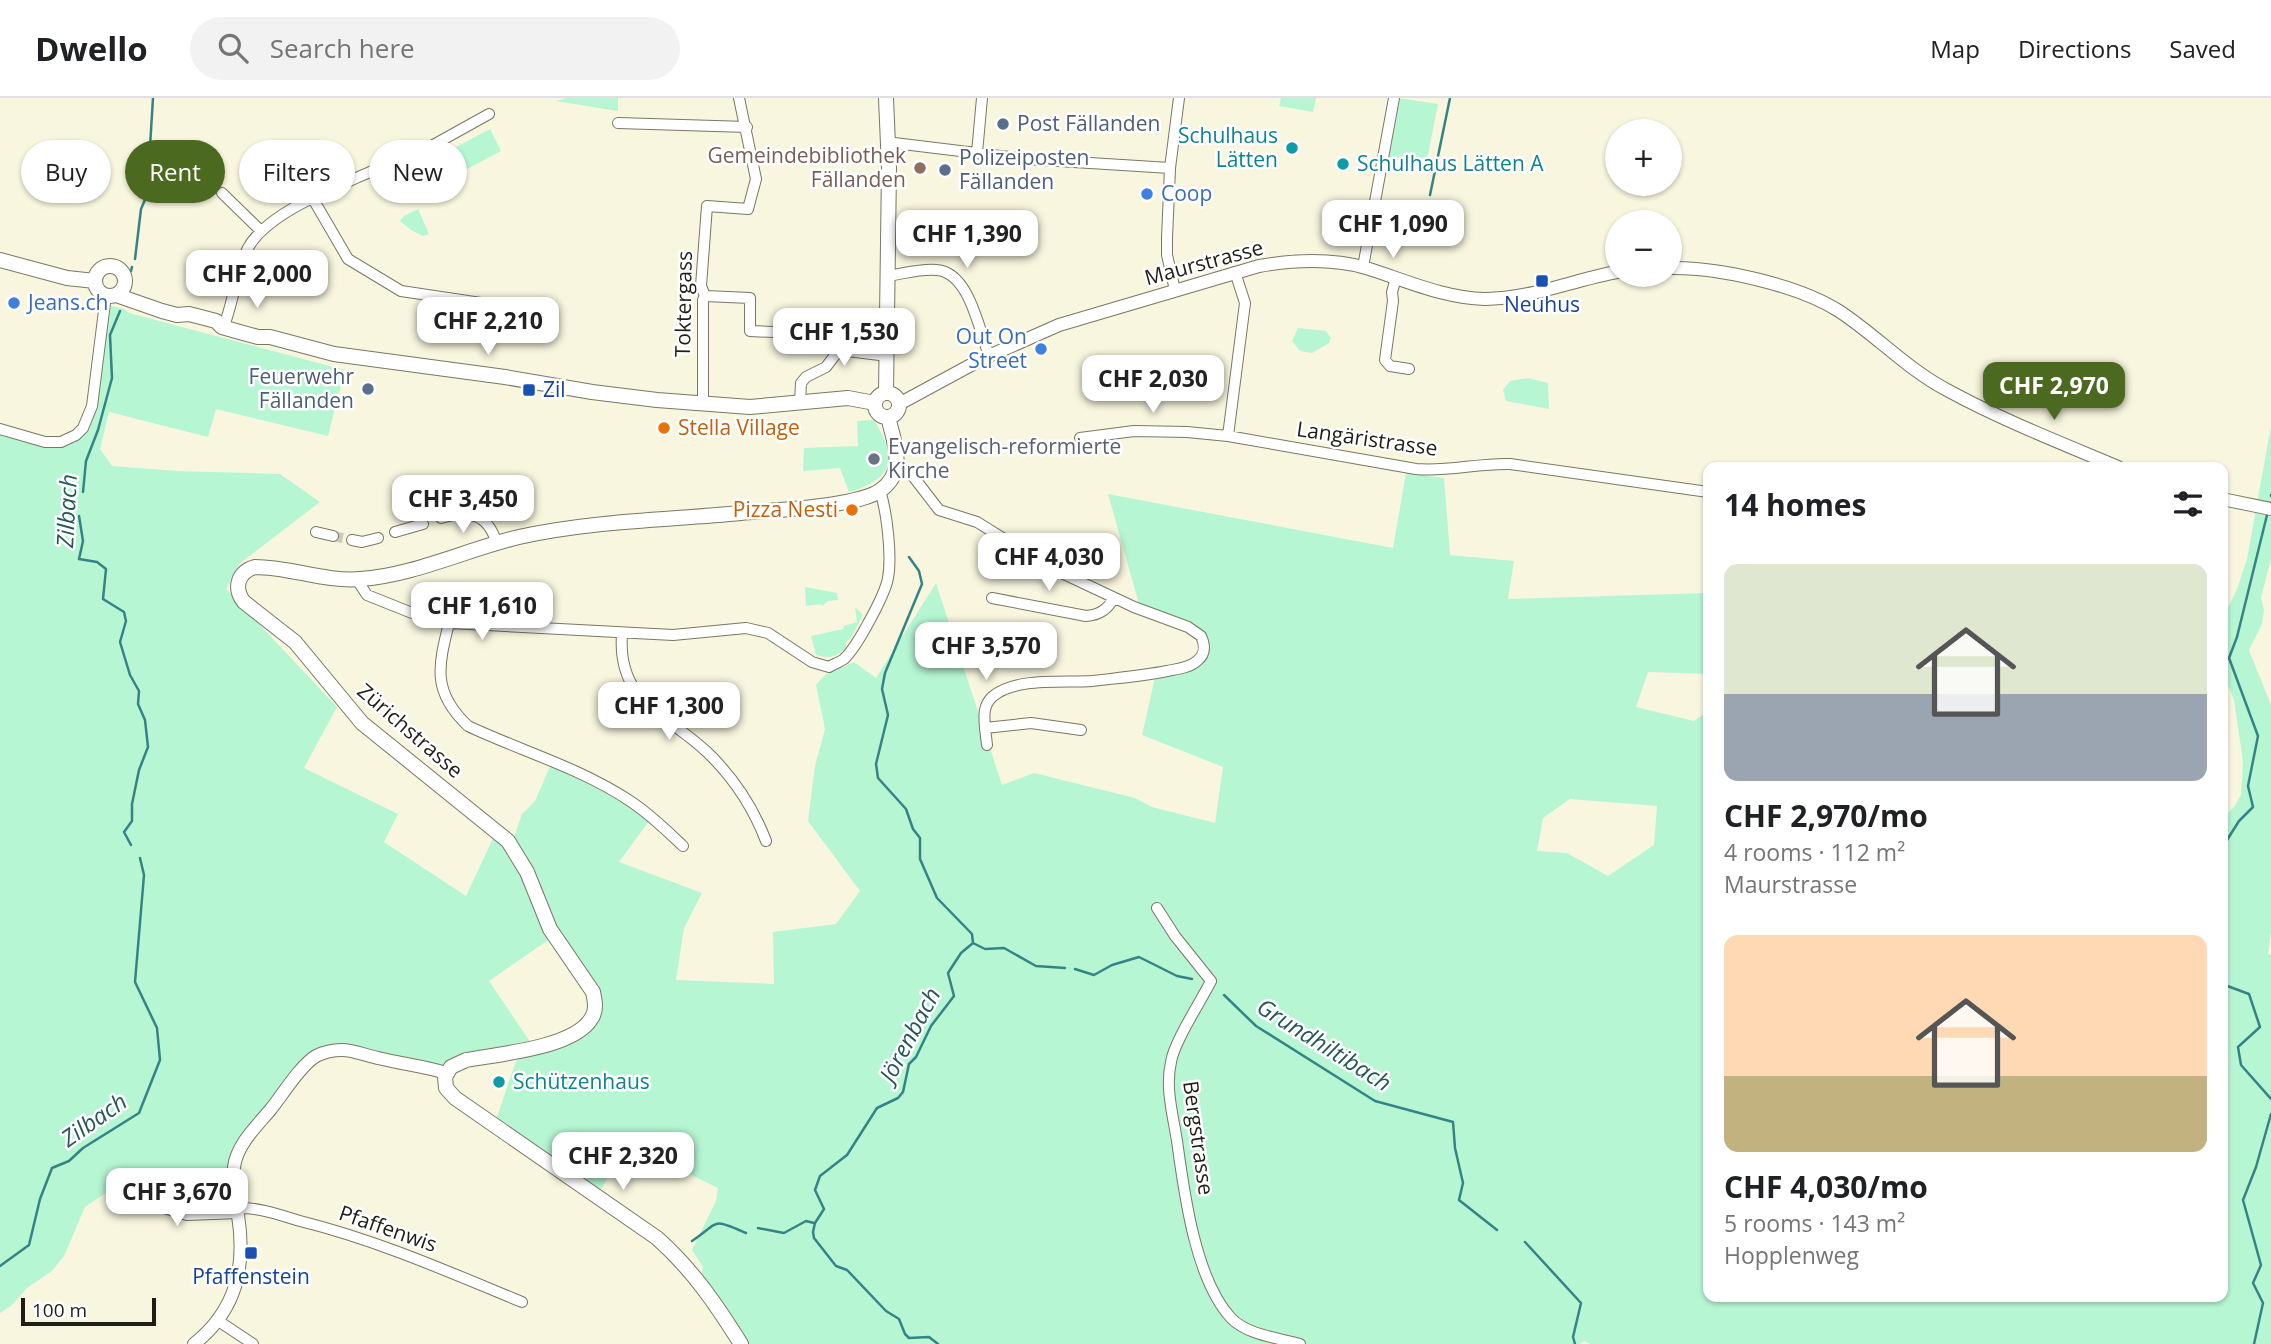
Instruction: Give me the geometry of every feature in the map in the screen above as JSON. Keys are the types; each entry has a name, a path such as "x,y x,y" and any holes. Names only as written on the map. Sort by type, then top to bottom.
{"main road":[{"path":"189,314 180,307 138,294 125,282 121,271 111,266 100,270 95,281 98,290 162,311 177,315 189,314 261,330 270,337 355,358 505,377 592,392 750,407 848,398 880,398 893,394 899,404 896,413 888,417 879,414 880,398 888,356 886,98"},
{"path":"0,260 66,278 95,281"},
{"path":"111,295 123,288 125,282"},
{"path":"880,491 896,471 898,458 888,417"},
{"name":"Zürichstrasse","path":"446,1073 454,1064 466,1060 569,1037 591,1020 595,1009 594,999 586,980 550,929 527,872 508,841 362,723 295,642 238,595 242,574 255,567 358,580 380,577 497,544 571,528 838,503 880,491"},
{"path":"446,1073 446,1088 455,1098 644,1228 667,1247 701,1283 741,1344"}],"street":[{"path":"618,123 747,127 739,98"},
{"path":"977,153 982,98"},
{"path":"1175,290 1167,255 1170,168 1178,98"},
{"path":"1363,267 1394,98"},
{"path":"355,178 418,147 426,149 489,114"},
{"name":"Toktergass","path":"703,403 705,296 701,286 707,206 748,209 756,179 747,127"},
{"path":"886,142 1026,159 1170,168"},
{"path":"225,196 261,231"},
{"path":"221,321 248,249 261,231 276,219 306,203"},
{"path":"315,203 348,259 401,291 515,308"},
{"name":"Maurstrasse","path":"899,404 989,355 1071,320 1235,272 1290,261 1319,261 1363,267 1448,295 1484,299 1520,296 1605,275"},
{"path":"1682,268 1744,277 1815,299 1839,311 1906,365 1948,391 2107,462"},
{"path":"887,276 938,270 952,276 971,302 989,355"},
{"path":"1228,436 1245,303 1235,272"},
{"path":"1396,278 1392,292 1394,301 1385,360 1390,366 1409,369"},
{"path":"0,429 45,442 61,442 76,435 83,428 92,406 111,295"},
{"path":"705,296 750,298 750,331 795,332"},
{"path":"800,402 801,383 806,377 826,367 839,350 888,356"},
{"name":"Langäristrasse","path":"1080,439 1147,431 1228,436 1416,469 1442,470 1491,463 1510,464 1703,491"},
{"path":"896,471 912,475 939,510 977,522 1049,567 1114,598 1196,631 1204,643 1201,658 1189,666 1090,681 1025,684 1002,690 990,699 984,710 987,745"},
{"path":"358,580 367,595 412,613 449,623 622,634 673,635 733,629 757,630 777,637 812,662 830,667 844,659 874,611 888,579 890,566 884,502 880,491"},
{"path":"2228,500 2271,509"},
{"path":"441,518 458,513 479,517 490,527 497,544"},
{"path":"395,532 423,524"},
{"path":"316,532 333,536"},
{"path":"352,540 362,542 378,538"},
{"path":"992,598 1086,616 1106,610 1114,598"},
{"path":"449,623 440,660 441,683 447,703 461,721 628,799 683,846"},
{"path":"622,634 623,666 638,697 706,752 725,772 753,810 766,841"},
{"path":"985,728 1031,723 1081,730"},
{"name":"Bergstrasse","path":"1157,908 1175,936 1211,981 1171,1060 1168,1087 1183,1184 1198,1250 1218,1300 1233,1320 1258,1333 1300,1344"},
{"path":"194,1344 217,1320 234,1292 240,1268 242,1242 233,1173 239,1150 309,1062 318,1055 331,1051 348,1050 391,1061 418,1064 446,1073"},
{"name":"Pfaffenwis","path":"122,1195 187,1215 249,1208 307,1222 391,1248 522,1302"},
{"path":"217,1320 253,1344"}],"green space":[{"path":"567,98 618,98 618,111 556,101"},
{"path":"1281,98 1316,98 1313,112 1279,106"},
{"path":"1398,98 1438,104 1426,165 1386,157"},
{"path":"490,129 501,151 467,169 467,141"},
{"path":"418,209 429,234 423,236 400,221"},
{"path":"104,304 345,370 328,436 216,409 208,437 109,412 100,449 112,466 280,474 320,502 239,564 226,589 337,707 304,768 398,814 384,842 466,896 497,830 508,841 515,834 522,814 535,801 552,762 652,817 619,862 702,893 684,928 676,980 774,984 773,932 836,924 860,891 808,821 815,766 825,729 816,685 825,675 854,662 876,678 936,583 1002,785 1034,773 1135,798 1152,807 1215,823 1223,767 1142,735 1156,673 1189,666 1204,650 1192,632 1141,611 1108,494 1393,548 1406,473 1444,478 1450,555 1514,561 1508,599 1703,593 1703,674 1648,672 1636,707 1694,721 1703,715 1703,1302 2228,1302 2228,813 2241,795 2243,761 2234,700 2228,685 2228,608 2247,559 2271,426 2271,559 2261,598 2264,610 2262,624 2249,650 2271,705 2271,933 2268,954 2271,955 2271,1344 1590,1344 1584,1341 1580,1344 741,1344 700,1283 703,1267 692,1250 716,1201 718,1188 632,1146 623,1153 597,1196 496,1120 516,1061 569,1036 595,1005 554,936 489,981 533,1046 446,1073 367,1056 318,1055 236,1156 238,1213 209,1215 122,1195 116,1186 85,1207 64,1256 52,1271 27,1288 11,1306 0,1313 0,429 61,442 87,422","holes":["1570,799 1657,806 1654,845 1608,876 1567,853 1537,851 1543,818"]},
{"path":"1298,328 1326,331 1331,338 1329,343 1312,353 1300,351 1292,341"},
{"path":"1528,378 1548,383 1549,409 1506,401 1503,390 1510,381"},
{"path":"874,420 887,445 889,456 883,474 875,481 849,492 840,468 803,471 804,448 858,446 857,421"},
{"path":"805,587 837,593 838,600 828,601 822,606 806,606"},
{"path":"855,607 863,615 846,642 846,648 832,656 816,655 811,636 843,629 844,626 857,622"}],"waterway":[{"name":"Zilbach","path":"135,259 141,209 147,195 153,98"},
{"path":"1430,195 1450,98"},
{"name":"Zilbach","path":"131,271 132,267"},
{"name":"Zilbach","path":"83,492 86,461 98,430 112,378 110,335 120,311"},
{"path":"2228,838 2239,821 2253,807 2248,786 2258,736 2229,658 2237,637 2267,515"},
{"name":"Zilbach","path":"79,516 83,541 79,559 97,562 106,569 103,599 124,612 126,621 120,642 130,675 139,691 138,704 145,720 148,747 139,770 132,804 132,821 124,832 131,845"},
{"path":"909,557 919,571 922,584 885,673 882,689 888,715 876,764 878,778 906,809 913,829 920,838 920,859 937,898 972,934 973,943"},
{"name":"Zilbach","path":"0,1266 29,1245 40,1199 52,1168 69,1161 83,1148 139,1113 160,1060 157,1028 135,982 144,875 140,858"},
{"name":"Grundhiltibach","path":"973,943 985,949 1004,948 1036,966 1065,968"},
{"name":"Jörenbach","path":"938,1344 929,1337 909,1338 899,1319 886,1311 847,1270 836,1266 814,1238 815,1223 824,1209 815,1190 820,1176 847,1155 877,1108 898,1098 903,1092 909,1064 916,1057 931,1026 954,996 948,973 961,953 973,943"},
{"name":"Grundhiltibach","path":"1075,969 1094,975 1112,965 1139,957 1177,976 1192,979"},
{"path":"2228,986 2249,994 2260,1027 2238,1047 2241,1065 2271,1099"},
{"name":"Grundhiltibach","path":"1224,995 1256,1026 1375,1101 1453,1122 1455,1148 1463,1183 1459,1200 1497,1230"},
{"path":"2254,1344 2263,1303 2253,1283 2261,1265 2243,1200 2256,1167 2271,1114"},
{"path":"758,1228 784,1233 806,1221 814,1223"},
{"path":"692,1241 717,1224 746,1233"},
{"name":"Grundhiltibach","path":"1525,1242 1581,1303 1573,1337 1575,1344"}],"tunnel":[{"path":"333,536 352,540"}],"place":[{"name":"Post Fällanden","path":"1003,124"},
{"name":"Schulhaus Lätten","path":"1292,148"},
{"name":"Schulhaus Lätten A","path":"1343,164"},
{"name":"Gemeindebibliothek Fällanden","path":"920,168"},
{"name":"Polizeiposten Fällanden","path":"945,170"},
{"name":"Coop","path":"1147,194"},
{"name":"Neuhus","path":"1542,281"},
{"name":"Jeans.ch","path":"14,303"},
{"name":"Out On Street","path":"1041,349"},
{"name":"Feuerwehr Fällanden","path":"368,389"},
{"name":"Zil","path":"529,390"},
{"name":"Stella Village","path":"664,428"},
{"name":"Evangelisch-reformierte Kirche","path":"874,459"},
{"name":"Pizza Nesti","path":"852,510"},
{"name":"Schützenhaus","path":"499,1082"},
{"name":"Pfaffenstein","path":"251,1253"}]}
